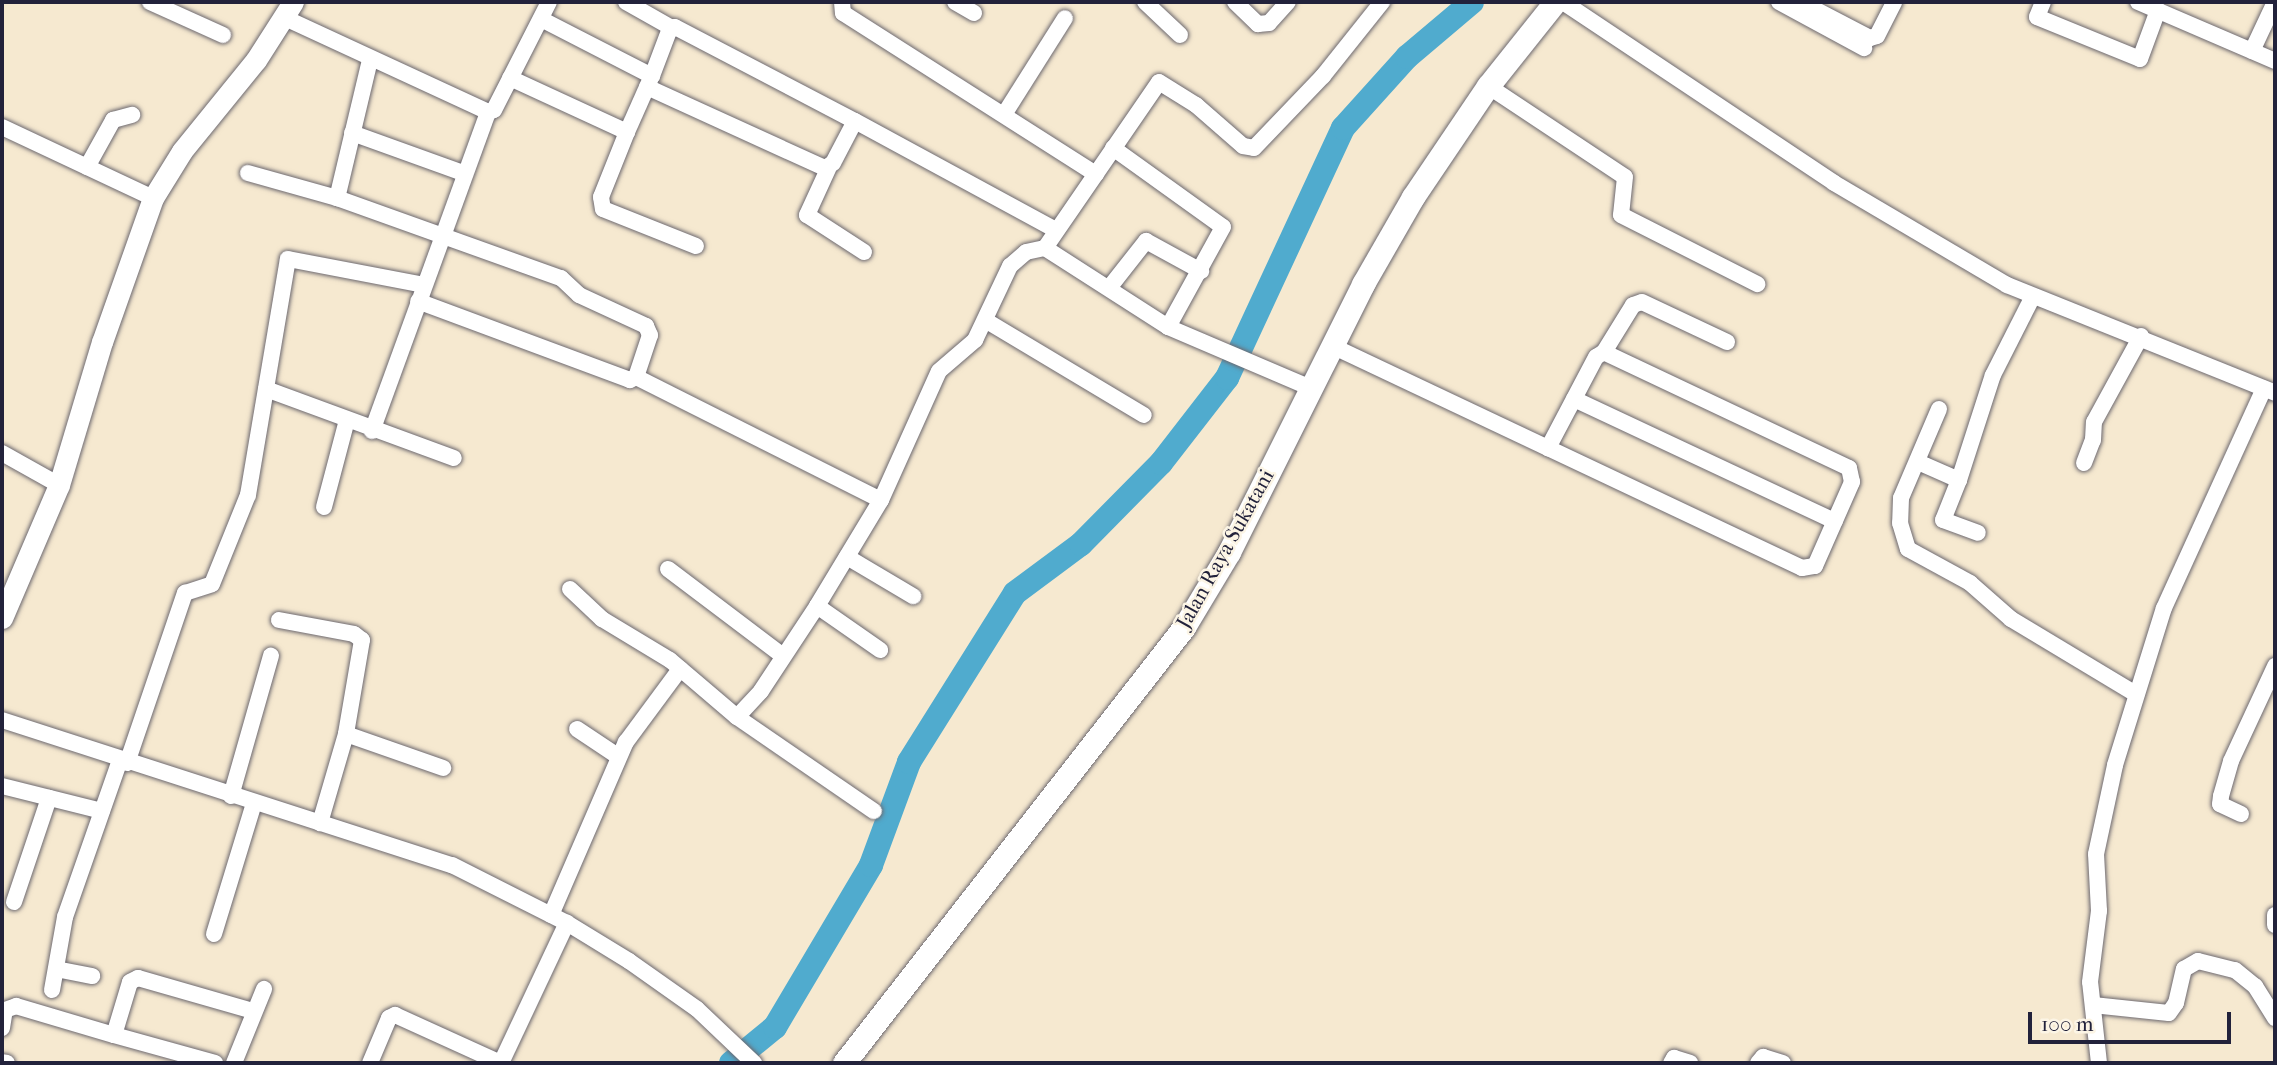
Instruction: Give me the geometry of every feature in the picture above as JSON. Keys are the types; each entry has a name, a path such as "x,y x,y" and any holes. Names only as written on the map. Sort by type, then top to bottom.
{"main road":[{"name":"Jalan Raya Sukatani","path":"844,1063 1184,627 1229,552 1332,346 1413,197 1488,86 1555,2"}],"street":[{"path":"150,2 223,35"},
{"path":"2,618 59,485 102,342 153,198 182,151 289,10 370,60 488,112 494,110 549,2"},
{"path":"626,2 855,121 1056,230"},
{"path":"842,2 843,13 1005,113 1096,174"},
{"path":"955,2 974,13"},
{"path":"1145,2 1180,35"},
{"path":"1235,2 1258,24 1269,23 1288,2"},
{"path":"1045,248 1159,82 1243,146 1254,148 1323,76 1382,2"},
{"path":"1563,2 1834,183 2032,298 2141,336 2270,391 2164,608 2136,694 2096,854 2099,911 2090,982 2099,1063"},
{"path":"1779,2 1864,48"},
{"path":"1801,2 1870,38 1877,36 1894,2"},
{"path":"2043,2 2037,16 2140,60 2158,10"},
{"path":"2138,2 2275,61"},
{"path":"2252,51 2275,4 2269,2"},
{"path":"1005,113 1065,18"},
{"path":"541,19 649,81 829,167"},
{"path":"672,28 601,197 603,209 696,246"},
{"path":"337,198 370,60"},
{"path":"510,78 627,132"},
{"path":"1488,86 1625,177 1621,215 1757,284"},
{"path":"372,430 463,173 488,112"},
{"path":"87,167 113,120 132,115"},
{"path":"855,121 829,167 807,215 864,252"},
{"path":"2,127 153,198"},
{"path":"352,133 463,173"},
{"path":"1113,148 1223,227 1168,327"},
{"path":"52,990 65,917 102,811 123,762 185,593 212,584 248,495 288,259 421,293 630,380 636,377 650,335 646,326 579,295 561,278 337,198 248,173"},
{"path":"1109,288 1146,241 1200,271"},
{"path":"737,717 817,606 881,500 939,371 975,340 1010,266 1026,252 1045,248 1168,327 1311,388"},
{"path":"1978,533 1943,520 1993,375 2032,298"},
{"path":"1548,448 1596,356 1604,352 1633,305 1642,302 1727,342"},
{"path":"985,320 1144,415"},
{"path":"2084,463 2094,422 2141,336"},
{"path":"1332,346 1802,568 1815,566 1852,482 1849,468 1604,352"},
{"path":"636,377 881,500"},
{"path":"266,389 454,458"},
{"path":"1574,398 1835,521"},
{"path":"1939,409 1901,498 1900,523 1908,549 1970,583 2011,619 2136,694"},
{"path":"324,507 347,420"},
{"path":"2,453 59,485"},
{"path":"1918,462 1959,480"},
{"path":"847,557 913,596"},
{"path":"668,569 783,656"},
{"path":"570,589 602,619 680,669 737,717 874,811"},
{"path":"817,606 880,650"},
{"path":"279,620 360,638 346,734 320,823"},
{"path":"231,796 271,656"},
{"path":"2241,814 2220,804 2221,796 2231,761 2275,666"},
{"path":"551,915 619,757 641,718 680,669"},
{"path":"2,720 123,762 452,865 567,923 711,1023 754,1063"},
{"path":"577,729 619,757"},
{"path":"346,734 443,768"},
{"path":"2,786 102,811"},
{"path":"15,902 49,798"},
{"path":"214,934 254,803"},
{"path":"2275,915 2275,925"},
{"path":"370,1063 389,1018 395,1015 501,1063 567,923"},
{"path":"2093,1004 2169,1013 2176,1003 2184,969 2198,961 2235,970 2255,986 2275,1018"},
{"path":"56,969 92,976"},
{"path":"114,1035 130,982 138,978 253,1011"},
{"path":"234,1063 264,989"},
{"path":"2,1028 5,1010 16,1006 215,1063"},
{"path":"1758,1063 1765,1057 1783,1063"},
{"path":"1671,1063 1674,1058 1690,1063"},
{"path":"2,1062 7,1063"}],"waterway":[{"path":"731,1063 775,1027 871,865 909,762 1015,593 1081,544 1161,463 1227,378 1343,128 1407,57 1472,2"}]}
